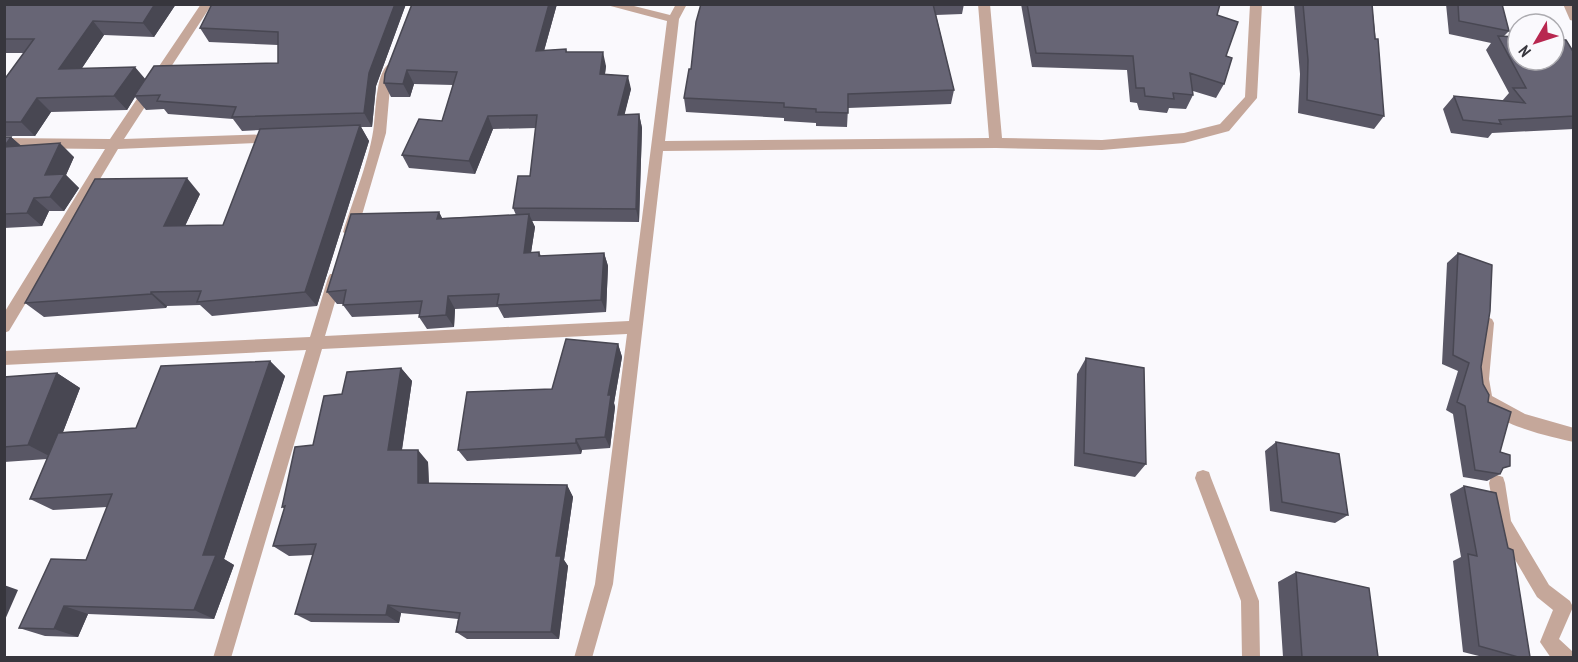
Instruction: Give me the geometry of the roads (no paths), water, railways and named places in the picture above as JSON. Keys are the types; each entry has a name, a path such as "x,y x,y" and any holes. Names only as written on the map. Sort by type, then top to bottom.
{"street":[{"path":"4,327 114,144 207,4"},
{"path":"608,4 673,20"},
{"path":"583,657 604,584 673,20 682,4"},
{"path":"984,4 996,142"},
{"path":"657,146 996,142 1102,145 1184,138 1224,129 1251,98 1256,4"},
{"path":"1568,4 1574,17"},
{"path":"346,244 380,134 384,87 396,56"},
{"path":"362,135 380,134"},
{"path":"4,143 114,144 293,138"},
{"path":"222,657 339,266"},
{"path":"1487,323 1481,392 1487,403 1503,412 1574,435"},
{"path":"4,358 636,327"},
{"path":"1203,478 1250,601 1251,657"},
{"path":"1497,483 1503,523 1543,591 1564,607 1549,642 1565,657"}]}
